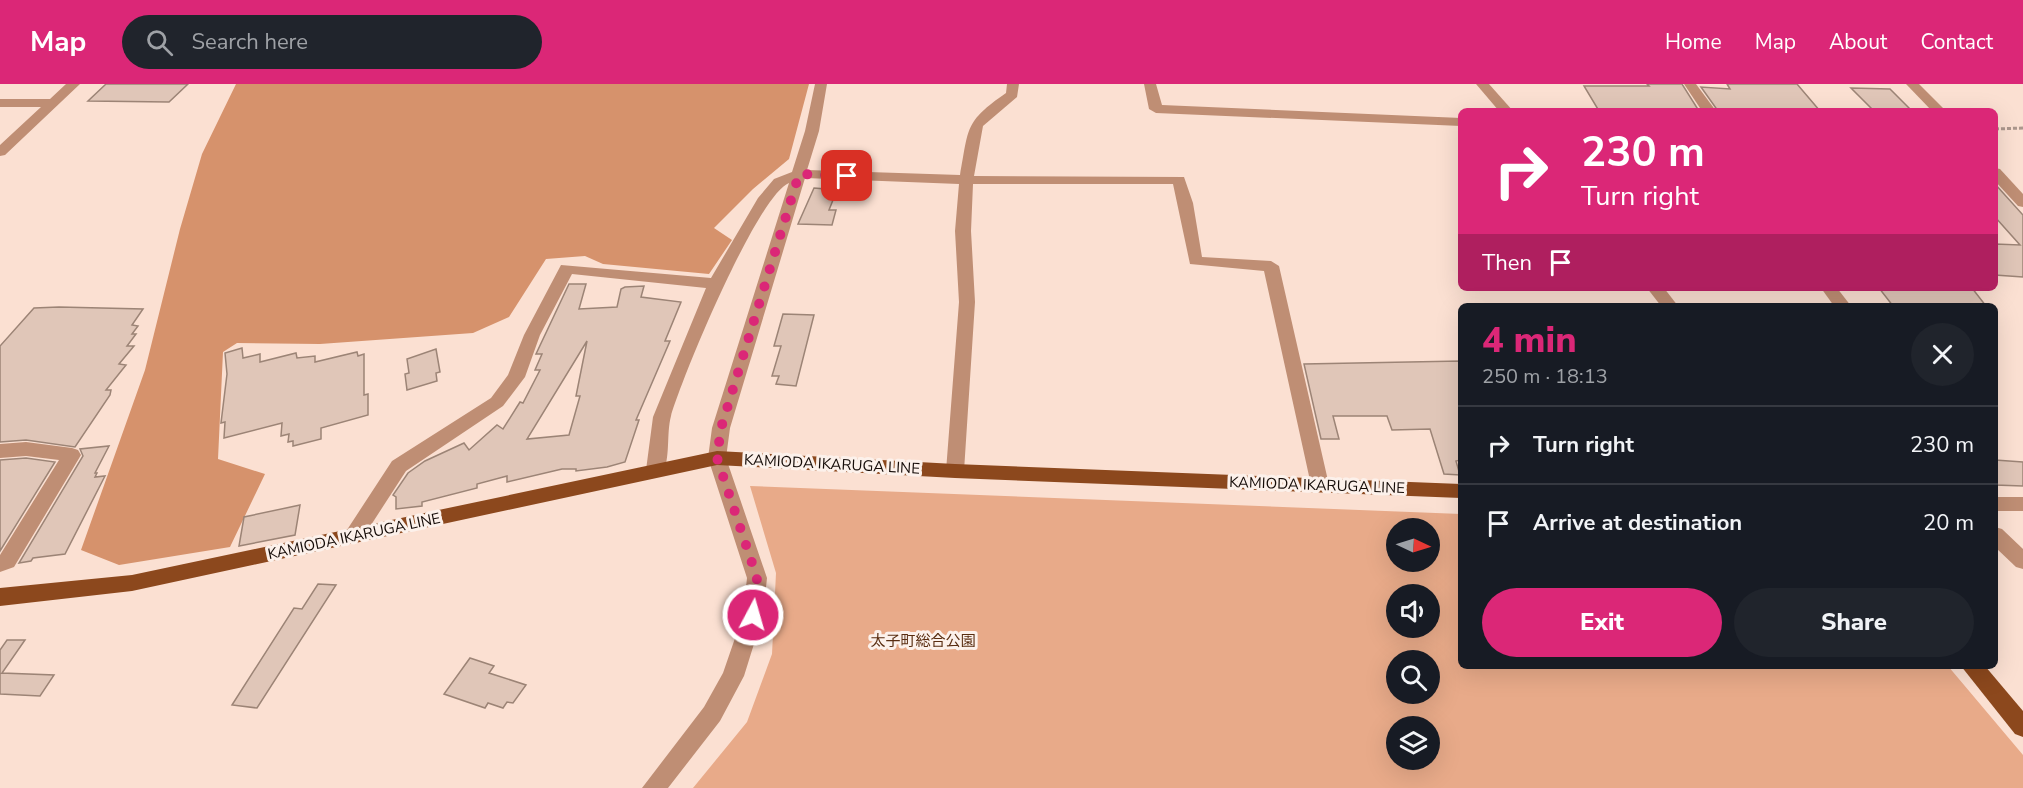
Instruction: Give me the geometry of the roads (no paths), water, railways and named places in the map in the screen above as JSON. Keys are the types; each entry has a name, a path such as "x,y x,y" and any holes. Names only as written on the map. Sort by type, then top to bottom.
{"main road":[{"name":"KAMIODA IKARUGA LINE","path":"0,597 132,584 717,458 955,471 1458,491"},
{"path":"1975,669 2023,727"}],"street":[{"path":"0,152 74,84"},
{"path":"654,788 712,714 733,676 753,615 757,578 717,458 721,428 813,131 821,84"},
{"path":"955,471 967,302 963,231 966,180 976,125 990,110 1012,94 1013,84"},
{"path":"1150,84 1156,109 1458,122"},
{"path":"1482,84 1503,108"},
{"path":"1690,84 1707,108"},
{"path":"1912,84 1936,108"},
{"path":"0,103 52,103"},
{"path":"655,470 662,417 716,284 726,261 763,201 779,182 799,174 966,180 1179,180 1186,203 1195,261 1271,266 1320,485"},
{"path":"1998,175 2023,203"},
{"path":"353,536 399,466 497,402 516,377 532,335 567,269 716,284"},
{"path":"1658,291 1668,303"},
{"path":"1831,291 1841,303"},
{"path":"0,450 26,449 72,455 7,561 0,564"},
{"path":"1998,504 2023,504"},
{"path":"1998,538 2023,561"}],"park label":[{"name":"太子町総合公園","path":"923,641"}]}
